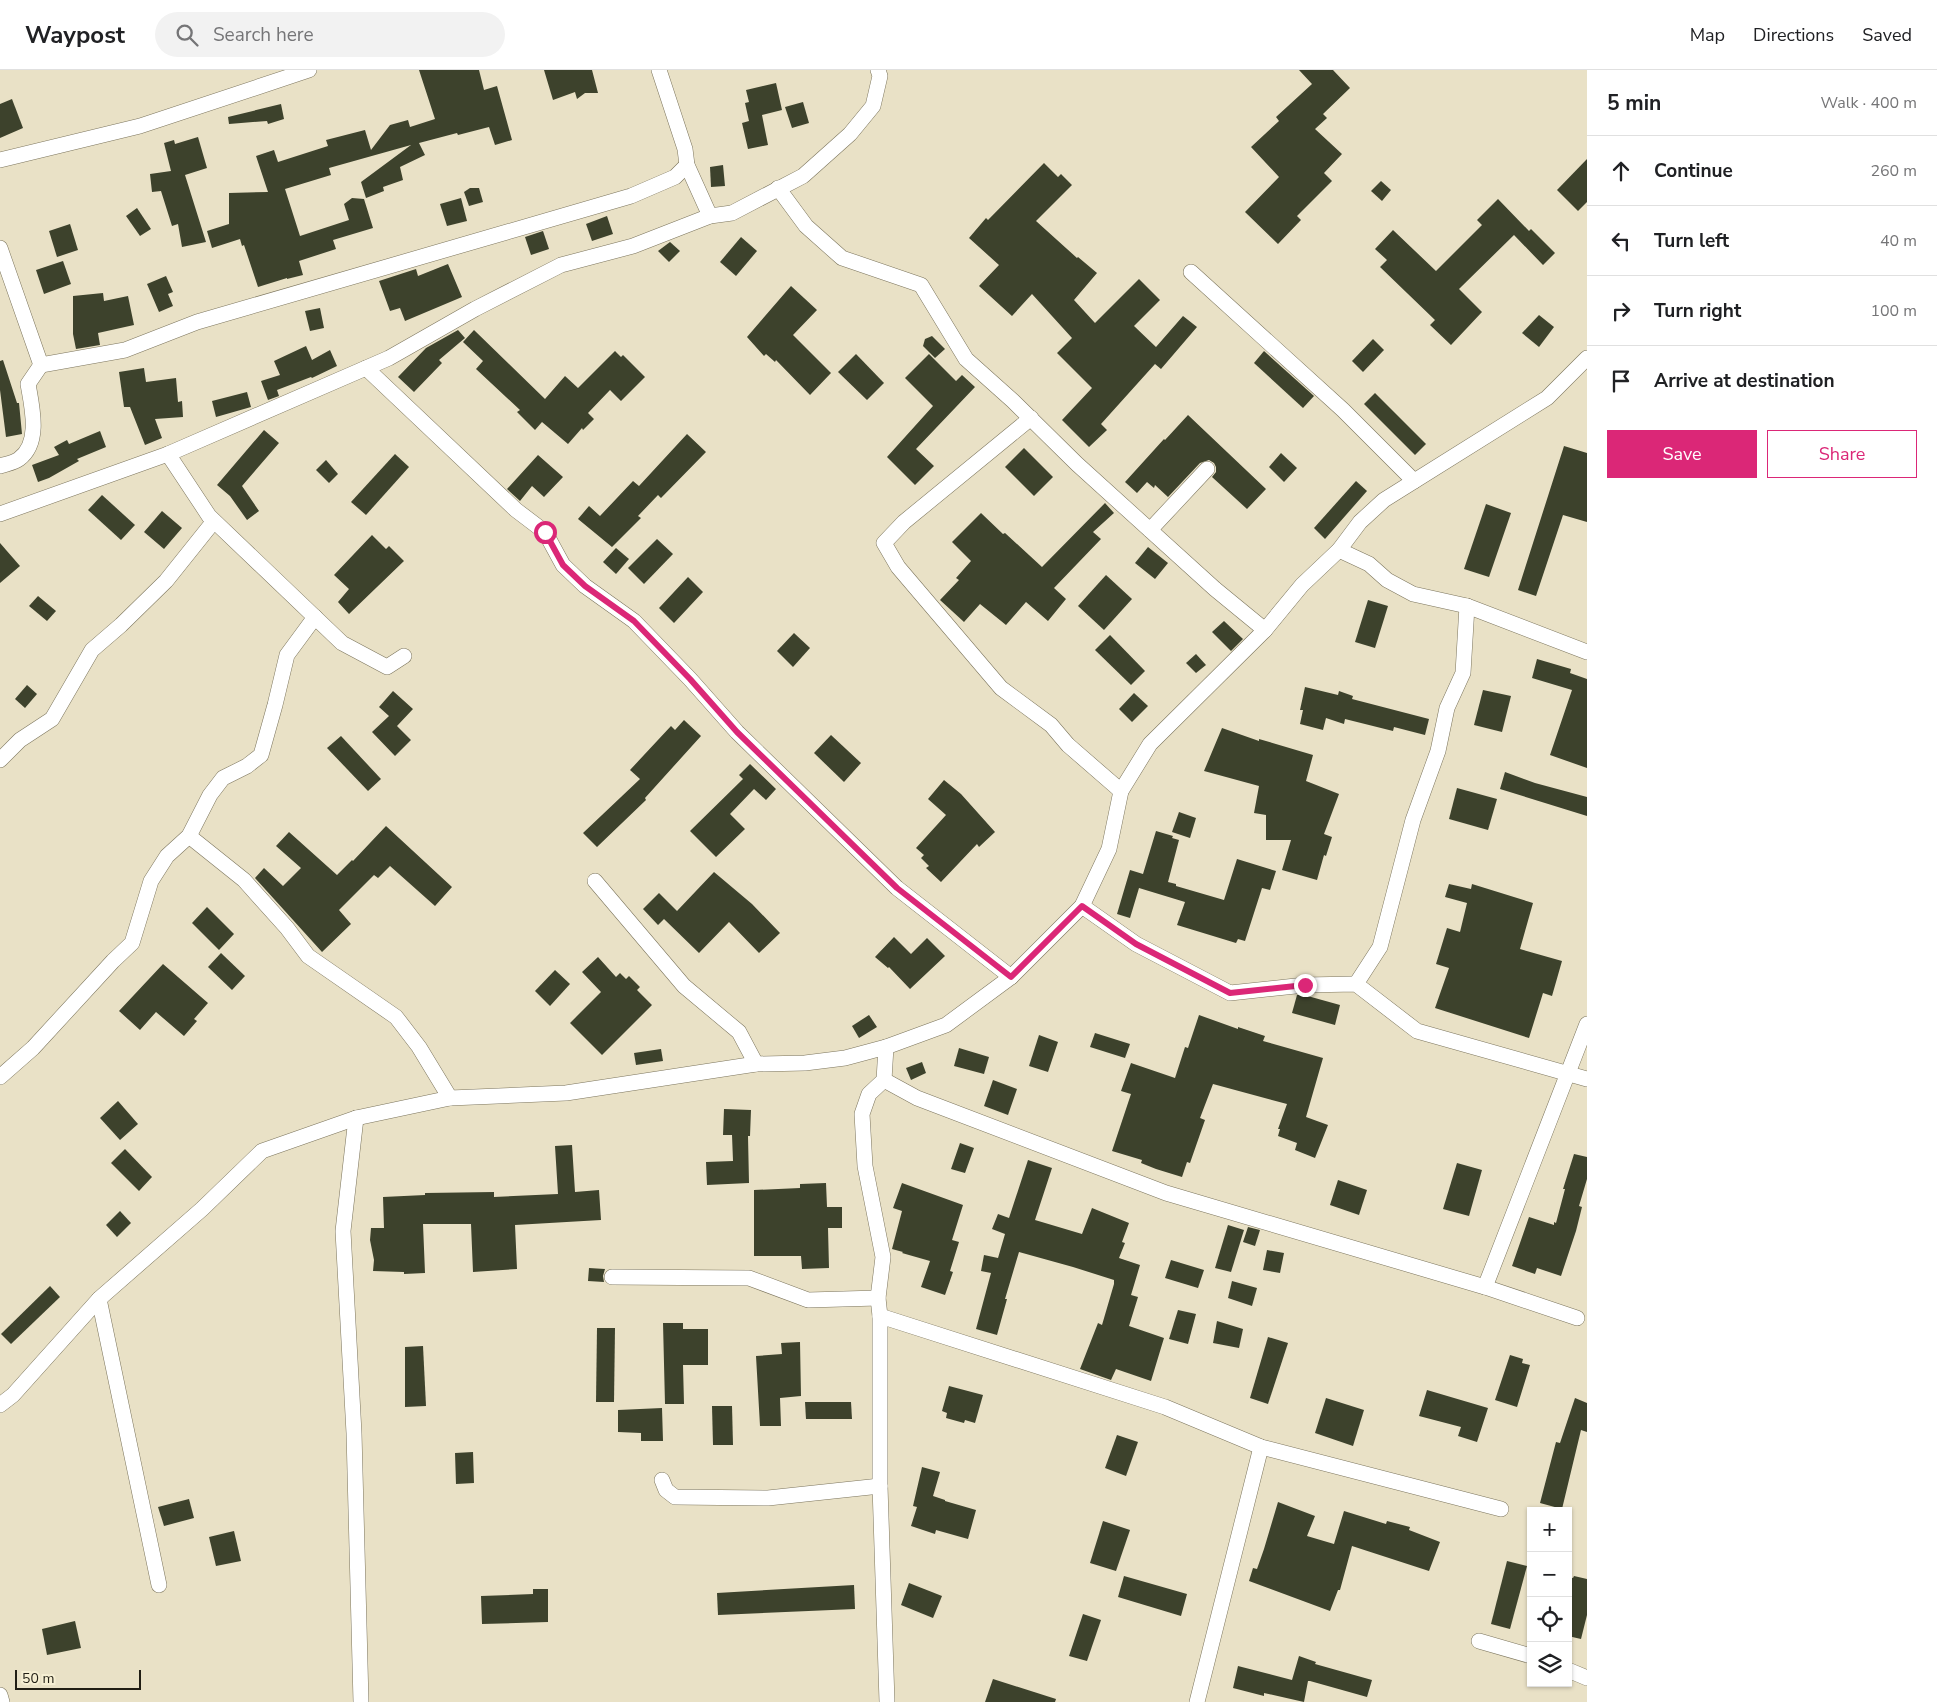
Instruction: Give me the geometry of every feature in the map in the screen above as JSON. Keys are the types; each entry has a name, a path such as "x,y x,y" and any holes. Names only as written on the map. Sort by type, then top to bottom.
{"street":[{"path":"0,160 140,126 309,70"},
{"path":"659,70 685,149 686,166 710,216"},
{"path":"0,514 168,454 389,358 475,308 561,265 633,246 710,216 732,213 803,176 850,134 873,106 880,76 878,70"},
{"path":"0,466 19,459 31,443 33,417 28,384 41,365 125,350 197,322 632,196 675,177 686,166"},
{"path":"778,188 806,226 842,258 921,285 966,359 1031,418 1077,464 1215,589 1264,630"},
{"path":"0,248 41,365"},
{"path":"1191,272 1343,410 1414,481"},
{"path":"0,1405 13,1395 99,1299 202,1210 262,1151 356,1118 450,1098 566,1093 756,1064 805,1063 845,1058 886,1048 946,1025 1011,977 1082,906 1109,849 1122,791 1150,744 1264,630 1302,585 1339,550 1360,522 1384,500 1547,398 1587,358"},
{"path":"366,368 516,510 545,532 563,565 585,586 634,621 690,679 737,732 897,888 1011,977"},
{"path":"1031,418 911,516 884,543 898,567 1001,688 1051,725 1068,745 1122,791"},
{"path":"168,454 209,516 342,643 387,667 404,656"},
{"path":"1150,530 1207,469"},
{"path":"0,760 20,740 52,719 92,650 166,581 214,521"},
{"path":"1339,550 1369,564 1387,580 1413,594 1467,606 1587,652"},
{"path":"1356,984 1380,947 1412,820 1438,750 1447,708 1463,674 1467,606"},
{"path":"0,1077 33,1048 132,943 151,881 167,856 189,836 210,795 223,778 246,766 261,755 287,655 315,617"},
{"path":"189,836 244,880 287,928 308,956 396,1017 419,1047 450,1098"},
{"path":"595,881 684,986 739,1032 756,1064"},
{"path":"1082,906 1136,944 1230,993 1305,985 1356,984 1417,1031 1587,1079"},
{"path":"1485,1287 1587,1024"},
{"path":"886,1048 884,1080 869,1094 862,1114 866,1166 883,1257 878,1298 880,1316 880,1486 887,1702"},
{"path":"884,1080 917,1098 1166,1193 1485,1287 1577,1318"},
{"path":"356,1118 343,1231 354,1433 361,1702"},
{"path":"612,1277 749,1278 808,1300 878,1298"},
{"path":"99,1299 160,1585"},
{"path":"880,1316 1164,1407 1261,1447 1500,1509"},
{"path":"1197,1702 1261,1447"},
{"path":"662,1480 666,1490 676,1497 768,1498 880,1486"},
{"path":"1479,1640 1527,1655"},
{"path":"1572,1672 1587,1678"},
{"path":"0,1695 2,1702"}],"building":[{"path":"419,70 479,70 484,90 497,86 512,140 495,145 489,127 419,143 425,155 400,167 403,180 383,187 384,191 366,198 361,182 411,145 329,168 331,175 285,189 300,236 349,220 344,204 352,198 364,199 373,228 333,240 336,249 299,261 303,275 258,287 244,245 242,246 240,239 212,248 207,231 229,224 229,193 268,192 256,156 274,150 278,162 328,146 326,140 365,130 371,150 390,125 408,120 410,127 435,119"},
{"path":"544,70 592,70 598,93 585,93 577,99 575,92 553,100"},
{"path":"1299,70 1333,70 1350,88 1323,114 1327,118 1315,129 1342,154 1324,173 1332,181 1297,216 1301,220 1278,244 1245,212 1279,177 1251,147 1279,121 1276,117 1312,84"},
{"path":"776,83 782,110 762,115 768,145 748,149 742,123 749,121 745,103 749,102 746,90"},
{"path":"12,99 23,128 0,138 0,104"},
{"path":"803,102 809,123 792,128 785,107"},
{"path":"281,104 284,119 268,124 267,121 229,124 228,117"},
{"path":"198,137 207,168 185,175 206,242 182,247 178,224 172,226 161,191 152,192 150,174 171,171 164,143 174,140 175,144"},
{"path":"1587,159 1587,202 1578,211 1557,190"},
{"path":"1044,163 1058,177 1061,174 1072,185 1036,221 1077,258 1097,273 1074,300 1095,323 1139,279 1160,300 1134,326 1156,347 1183,316 1197,327 1161,369 1155,364 1101,424 1107,430 1089,447 1062,420 1092,388 1057,353 1072,338 1032,294 1012,316 979,286 999,265 969,238 986,218 988,220"},
{"path":"723,165 725,186 711,187 710,167"},
{"path":"1381,181 1391,190 1382,201 1371,191"},
{"path":"470,188 479,188 483,202 469,206 464,192"},
{"path":"461,198 467,221 447,226 440,204"},
{"path":"1498,199 1529,231 1531,229 1555,253 1543,265 1514,235 1459,289 1482,312 1451,345 1430,325 1435,320 1380,267 1387,260 1375,249 1393,230 1436,271 1482,225 1477,220"},
{"path":"137,208 151,229 140,236 126,216"},
{"path":"607,216 613,234 592,241 586,224"},
{"path":"70,224 78,250 57,257 49,231"},
{"path":"543,231 549,249 531,255 525,237"},
{"path":"741,237 757,251 736,276 720,262"},
{"path":"670,242 680,251 669,262 658,251"},
{"path":"63,261 71,284 44,294 36,270"},
{"path":"448,264 462,297 405,321 400,308 390,311 379,281 416,269 418,276"},
{"path":"166,276 173,292 168,294 173,306 159,312 147,284"},
{"path":"791,286 817,310 793,335 831,373 810,395 776,360 775,362 766,354 764,356 747,337"},
{"path":"103,293 104,301 128,296 134,325 98,333 100,345 76,349 73,334 73,296"},
{"path":"320,308 324,328 310,331 305,311"},
{"path":"1539,315 1554,327 1539,347 1522,333"},
{"path":"458,330 465,338 439,360 442,363 414,392 398,377 426,348"},
{"path":"474,330 545,399 565,376 578,388 615,351 621,357 623,355 645,377 621,401 610,390 588,413 594,419 583,430 582,428 568,444 542,422 535,430 517,412 520,410 476,369 483,361 463,342"},
{"path":"932,336 945,349 935,358 923,346 925,339"},
{"path":"1373,339 1384,350 1363,372 1352,361"},
{"path":"306,346 312,360 330,350 337,366 312,378 277,390 279,396 268,400 261,381 280,375 274,361"},
{"path":"1264,351 1314,396 1303,408 1254,363"},
{"path":"856,354 884,383 867,400 838,372"},
{"path":"929,354 956,381 962,375 975,387 916,449 934,466 915,485 887,457 933,406 905,378"},
{"path":"3,360 17,403 19,403 22,434 6,437 0,390 0,361"},
{"path":"144,368 146,382 176,378 178,402 182,401 183,417 155,419 162,438 145,445 130,407 124,407 119,372"},
{"path":"247,392 251,407 216,417 212,401"},
{"path":"1375,393 1426,444 1415,455 1364,404"},
{"path":"1188,415 1266,489 1247,509 1212,477 1216,472 1216,467 1209,460 1200,463 1168,497 1155,485 1154,488 1147,482 1137,493 1125,482"},
{"path":"264,430 279,443 242,486 259,511 247,520 230,496 217,485"},
{"path":"100,431 106,447 77,459 79,461 38,482 32,465 59,455 54,447 67,440 69,444"},
{"path":"687,434 706,452 661,498 658,495 638,516 641,518 612,547 578,519 589,506 600,516 633,481 639,486"},
{"path":"1564,446 1587,453 1587,522 1563,515 1536,596 1518,590"},
{"path":"1024,448 1053,477 1034,496 1005,467"},
{"path":"1281,453 1297,468 1284,482 1269,467"},
{"path":"395,454 409,467 366,515 351,502"},
{"path":"538,455 563,477 544,497 532,486 520,501 507,489"},
{"path":"326,460 338,474 329,483 316,470"},
{"path":"1356,481 1367,491 1325,539 1314,528"},
{"path":"102,495 135,525 121,540 88,510"},
{"path":"1105,503 1114,513 1093,532 1101,539 1054,588 1066,599 1048,621 1026,602 1006,625 980,604 964,622 940,600 959,580 956,578 971,561 952,542 981,513 1042,567"},
{"path":"1486,504 1511,513 1489,577 1464,569"},
{"path":"162,511 182,528 164,549 144,532"},
{"path":"372,535 386,549 389,546 404,561 349,614 338,602 349,589 334,575"},
{"path":"657,539 673,554 644,584 628,568"},
{"path":"0,543 20,566 0,583"},
{"path":"1148,547 1168,563 1155,579 1135,563"},
{"path":"616,548 629,559 616,574 603,562"},
{"path":"1106,575 1132,599 1104,630 1078,606"},
{"path":"688,577 703,592 674,623 659,608"},
{"path":"38,596 56,611 47,621 29,606"},
{"path":"1368,600 1388,606 1375,648 1355,642"},
{"path":"1224,621 1243,639 1231,651 1212,632"},
{"path":"794,633 810,648 793,667 777,651"},
{"path":"1110,635 1145,671 1131,685 1095,650"},
{"path":"1196,654 1206,665 1196,673 1186,663"},
{"path":"1537,659 1571,669 1570,673 1587,679 1587,768 1550,755 1572,690 1532,678"},
{"path":"27,685 37,694 25,708 15,699"},
{"path":"1305,687 1338,695 1339,691 1353,696 1352,699 1429,719 1425,735 1394,727 1393,731 1345,719 1344,724 1326,718 1323,730 1300,724 1303,710 1300,710"},
{"path":"1483,690 1511,696 1502,732 1474,725"},
{"path":"393,691 413,709 397,726 411,740 395,756 372,732 389,716 379,707"},
{"path":"1134,693 1148,706 1132,722 1119,709"},
{"path":"684,720 701,736 645,798 646,800 597,847 583,833 640,779 630,770 671,726 675,730"},
{"path":"1222,728 1259,741 1259,739 1313,755 1306,781 1339,794 1324,834 1332,837 1326,856 1324,855 1317,880 1282,870 1291,840 1266,840 1266,815 1254,813 1259,786 1204,771"},
{"path":"831,735 861,763 844,782 814,753"},
{"path":"341,736 381,779 368,791 327,748"},
{"path":"750,764 776,789 766,800 754,789 730,814 745,829 716,857 690,831 743,779 739,775"},
{"path":"1505,772 1535,783 1587,797 1587,816 1500,789"},
{"path":"944,780 961,794 995,832 979,847 977,844 941,882 926,868 929,866 921,858 924,855 916,848 946,815 928,799"},
{"path":"1457,788 1497,799 1488,830 1449,819"},
{"path":"1179,812 1196,818 1190,838 1172,832"},
{"path":"386,826 452,887 435,906 390,866 378,878 374,875 339,910 351,924 322,952 255,878 264,868 283,886 301,868 276,846 289,832 337,875"},
{"path":"1156,831 1173,836 1172,838 1179,840 1168,882 1176,884 1176,886 1224,900 1237,859 1276,871 1270,890 1262,888 1245,941 1238,939 1236,943 1177,925 1185,902 1139,888 1130,918 1117,914 1130,870 1143,874"},
{"path":"714,872 752,904 780,933 759,953 729,922 699,953 664,919 658,925 643,909 659,893 677,911"},
{"path":"1449,884 1471,889 1472,884 1533,903 1520,949 1562,961 1552,996 1543,993 1529,1038 1435,1008 1449,968 1436,964 1447,928 1460,932 1467,903 1445,897"},
{"path":"207,907 234,934 219,950 192,923"},
{"path":"894,937 911,954 927,938 945,956 910,989 889,967 875,957"},
{"path":"221,953 245,976 232,990 208,967"},
{"path":"598,957 616,977 620,973 626,979 629,976 640,987 637,990 652,1005 602,1055 570,1023 601,992 582,972"},
{"path":"163,964 208,1003 194,1019 197,1021 184,1036 156,1012 140,1030 119,1011"},
{"path":"555,970 570,984 550,1006 535,991"},
{"path":"1297,995 1304,995 1340,1005 1335,1025 1292,1013"},
{"path":"869,1015 877,1027 859,1038 852,1026"},
{"path":"1199,1015 1238,1029 1238,1027 1265,1036 1263,1041 1323,1058 1306,1117 1328,1125 1315,1158 1295,1150 1297,1143 1278,1136 1280,1129 1278,1129 1287,1104 1213,1084 1200,1118 1205,1120 1190,1163 1187,1162 1182,1177 1141,1163 1142,1160 1112,1151 1131,1094 1121,1091 1131,1063 1175,1078 1185,1047 1188,1048"},
{"path":"1095,1033 1130,1044 1125,1058 1090,1047"},
{"path":"1039,1035 1058,1042 1048,1072 1029,1066"},
{"path":"959,1048 989,1057 984,1074 954,1066"},
{"path":"661,1049 663,1061 636,1065 634,1053"},
{"path":"922,1062 926,1073 911,1080 906,1068"},
{"path":"993,1080 1017,1089 1008,1115 984,1106"},
{"path":"118,1101 138,1124 120,1140 100,1118"},
{"path":"724,1109 751,1110 750,1136 748,1136 749,1183 707,1185 706,1162 733,1161 732,1135 723,1135"},
{"path":"960,1143 974,1148 965,1173 951,1169"},
{"path":"572,1145 575,1192 599,1190 601,1220 515,1225 517,1269 473,1272 471,1224 423,1224 425,1273 404,1274 404,1272 373,1271 374,1260 370,1240 371,1228 384,1228 383,1197 425,1195 425,1193 494,1192 494,1197 558,1194 555,1146"},
{"path":"125,1149 152,1177 139,1191 111,1163"},
{"path":"1574,1154 1587,1157 1587,1179 1579,1206 1582,1207 1576,1231 1561,1276 1537,1268 1535,1274 1512,1266 1529,1217 1554,1225 1554,1222 1556,1223 1565,1189 1563,1189"},
{"path":"1028,1160 1052,1168 1035,1220 1082,1234 1092,1208 1129,1223 1122,1242 1125,1243 1119,1258 1140,1265 1131,1295 1138,1297 1129,1326 1164,1338 1151,1381 1116,1369 1111,1380 1080,1369 1098,1323 1102,1325 1114,1280 1073,1267 1019,1252 997,1335 976,1329 991,1273 981,1271 984,1255 998,1258 1005,1234 992,1229 998,1214 1009,1218"},
{"path":"1457,1163 1482,1170 1469,1216 1443,1209"},
{"path":"1338,1180 1367,1190 1359,1215 1330,1205"},
{"path":"826,1183 827,1207 842,1207 842,1228 828,1228 829,1268 802,1269 801,1256 754,1256 754,1190 800,1188 800,1184"},
{"path":"902,1183 963,1205 952,1240 959,1242 950,1271 953,1272 945,1295 921,1287 930,1261 892,1249 902,1211 893,1208"},
{"path":"120,1211 131,1223 117,1237 106,1225"},
{"path":"1228,1225 1244,1230 1231,1272 1215,1268"},
{"path":"1248,1227 1260,1230 1255,1246 1243,1242"},
{"path":"1267,1250 1284,1253 1280,1273 1263,1270"},
{"path":"1171,1260 1204,1270 1198,1288 1165,1278"},
{"path":"589,1268 605,1269 604,1282 588,1281"},
{"path":"1232,1281 1257,1288 1252,1306 1228,1298"},
{"path":"50,1286 60,1297 11,1344 1,1334"},
{"path":"1178,1310 1196,1314 1188,1344 1169,1339"},
{"path":"1217,1321 1243,1329 1239,1348 1213,1343"},
{"path":"663,1323 683,1323 683,1329 708,1329 708,1365 683,1365 684,1404 665,1404"},
{"path":"597,1328 615,1328 614,1402 596,1402"},
{"path":"1268,1337 1288,1343 1268,1404 1250,1398"},
{"path":"800,1342 801,1396 780,1398 781,1426 760,1426 756,1356 782,1354 781,1343"},
{"path":"423,1346 426,1406 405,1407 405,1347"},
{"path":"1510,1355 1523,1359 1522,1363 1530,1365 1517,1407 1495,1400"},
{"path":"949,1386 983,1395 975,1423 965,1420 964,1423 946,1418 947,1413 942,1411"},
{"path":"1427,1390 1488,1408 1477,1442 1458,1436 1461,1427 1419,1416"},
{"path":"1326,1398 1364,1410 1353,1446 1315,1433"},
{"path":"1575,1398 1587,1403 1587,1432 1581,1430 1562,1507 1555,1507 1540,1503 1556,1442 1560,1443"},
{"path":"805,1402 851,1402 852,1419 806,1419"},
{"path":"712,1406 732,1406 733,1445 713,1445"},
{"path":"662,1408 663,1441 641,1441 641,1433 618,1432 618,1410"},
{"path":"1117,1435 1138,1442 1126,1476 1105,1468"},
{"path":"473,1452 474,1483 456,1484 455,1453"},
{"path":"922,1467 940,1472 933,1496 976,1510 968,1539 936,1530 935,1534 911,1526 917,1507 913,1506"},
{"path":"189,1499 194,1518 164,1526 158,1507"},
{"path":"1278,1502 1315,1516 1307,1536 1334,1544 1344,1511 1386,1524 1387,1521 1410,1527 1409,1530 1440,1542 1429,1571 1352,1546 1340,1590 1338,1590 1330,1611 1249,1581 1253,1568 1257,1569"},
{"path":"1103,1521 1130,1530 1116,1571 1090,1563"},
{"path":"234,1531 241,1561 216,1566 209,1537"},
{"path":"1507,1561 1527,1566 1510,1629 1491,1624"},
{"path":"1124,1576 1187,1594 1181,1616 1118,1597"},
{"path":"1574,1576 1587,1579 1587,1615 1581,1639 1572,1637"},
{"path":"909,1583 942,1596 933,1618 901,1605"},
{"path":"854,1585 855,1609 718,1615 717,1593"},
{"path":"533,1589 548,1589 548,1622 482,1624 481,1596 533,1594"},
{"path":"1083,1614 1101,1620 1087,1661 1069,1656"},
{"path":"75,1621 81,1648 47,1655 42,1629"},
{"path":"1299,1656 1316,1662 1315,1664 1372,1680 1367,1697 1310,1681 1308,1681 1304,1702 1264,1693 1264,1696 1233,1688 1238,1666 1292,1680"},
{"path":"993,1679 1056,1699 1055,1702 985,1702"}],"route":[{"path":"545,532 563,565 585,586 634,621 690,679 737,732 831,825 897,888 1011,977 1082,906 1136,944 1230,993 1305,985"}]}
